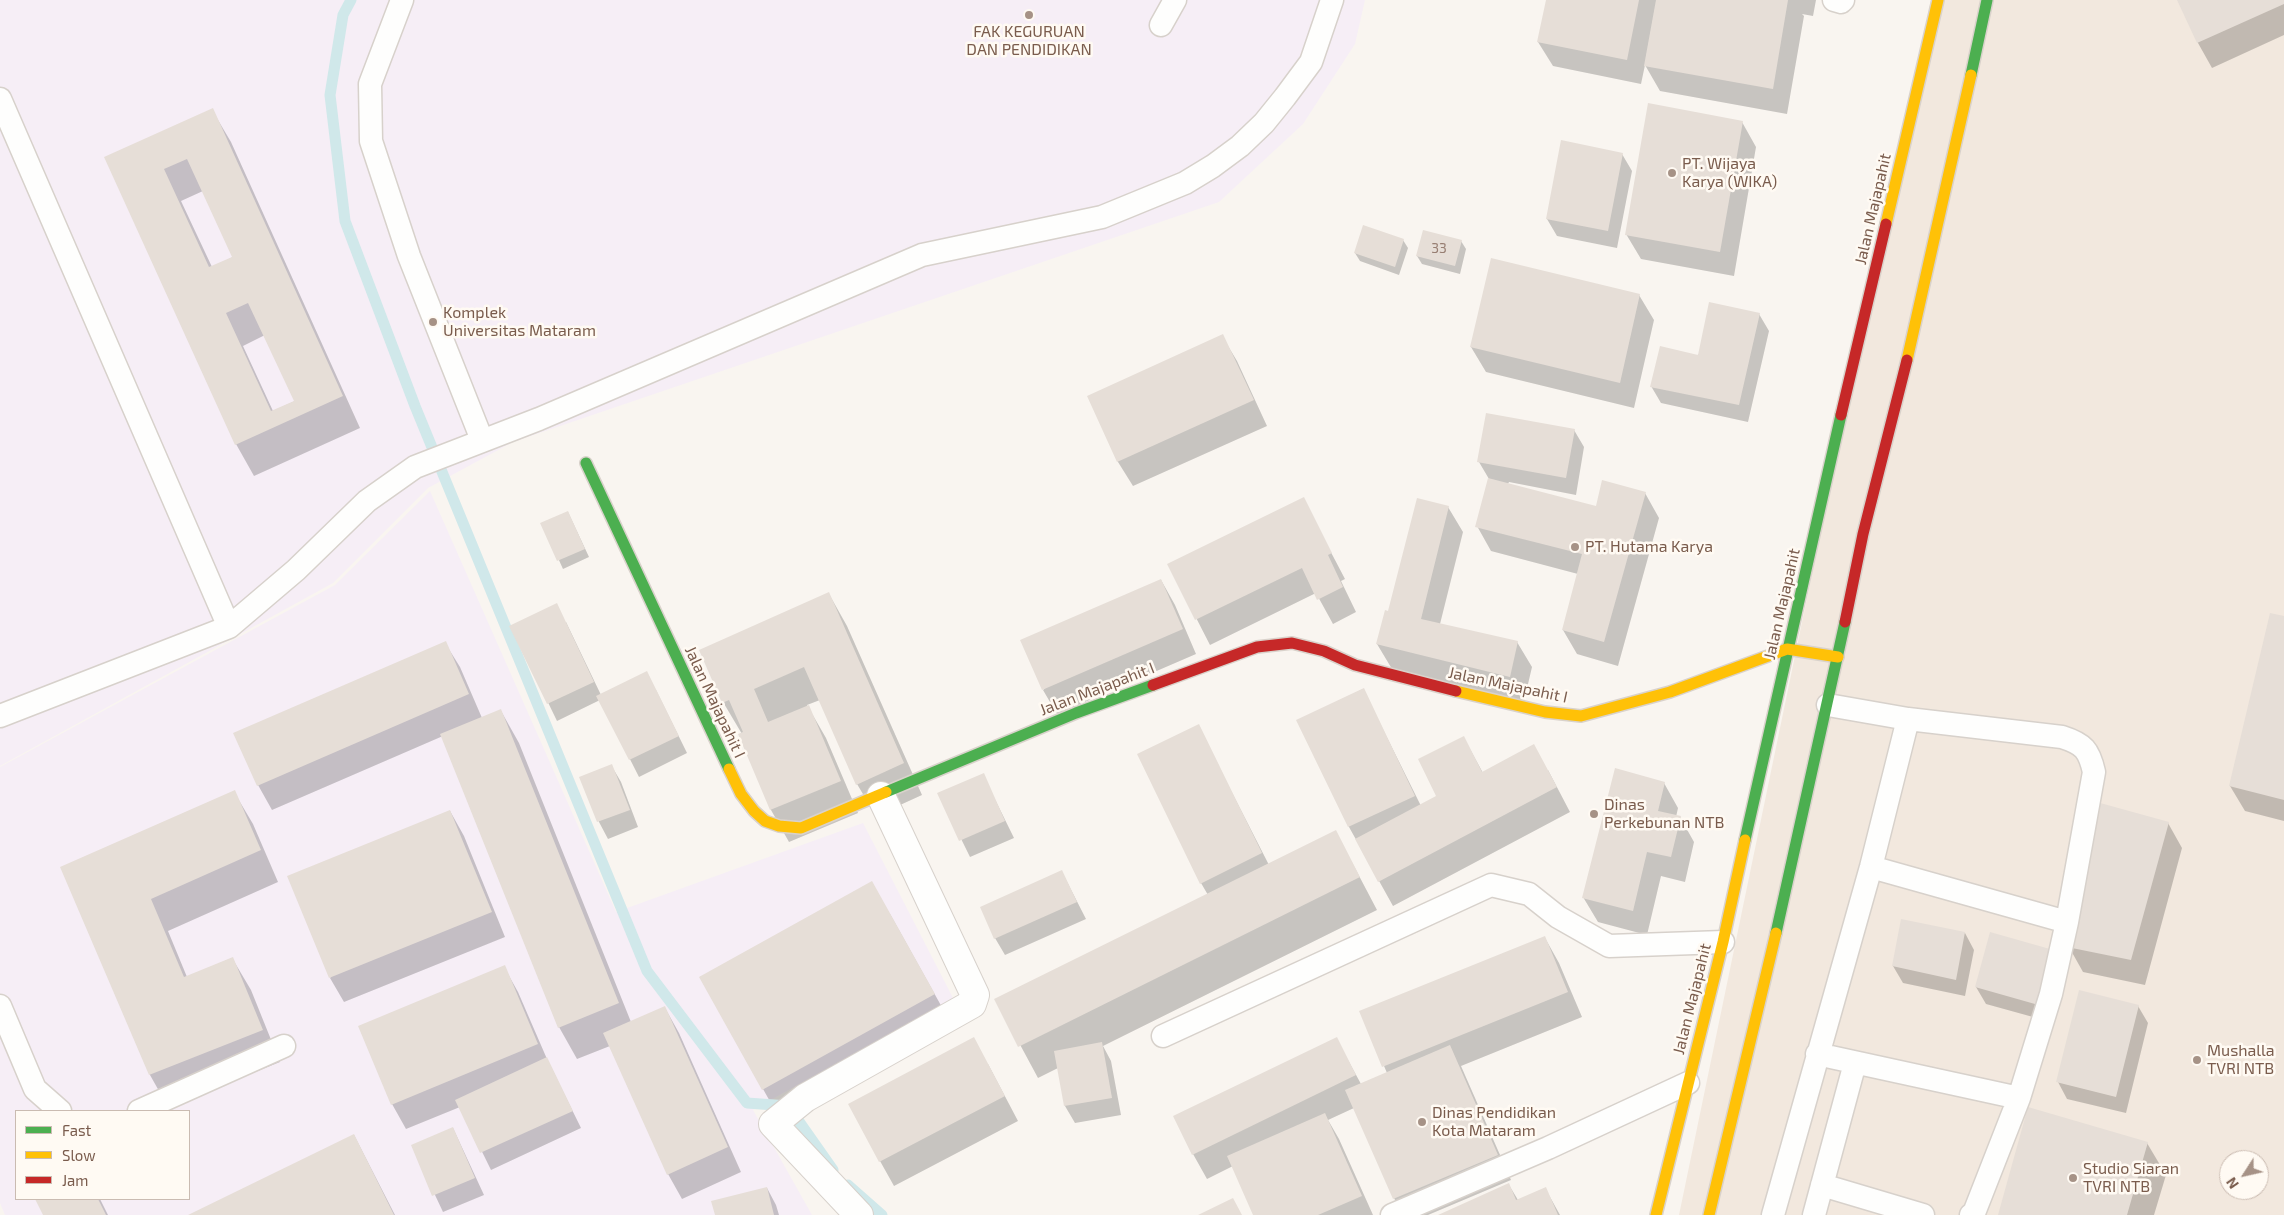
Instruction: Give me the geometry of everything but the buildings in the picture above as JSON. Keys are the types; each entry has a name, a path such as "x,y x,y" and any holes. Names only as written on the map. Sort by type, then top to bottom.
{"main road":[{"name":"Jalan Majapahit","path":"1656,1215 1723,942 1787,649 1938,0"},
{"path":"1709,1215 1753,1039 1828,705 1863,534 1910,349 1987,0"},
{"name":"Jalan Majapahit I","path":"586,463 741,794 758,817 774,827 800,828 881,796 1076,713 1257,647 1292,643 1324,651 1355,665 1489,700 1545,712 1581,716 1617,708 1670,692 1787,649 1838,657"}],"street":[{"path":"859,1215 773,1124 804,1098 972,1004 975,995 881,796"}],"lane":[{"path":"402,0 370,84 371,141 410,256 482,440"},
{"path":"1161,25 1175,0"},
{"path":"0,716 229,627 296,570 367,500 415,467 546,415 922,255 1102,217 1184,183 1213,166 1240,146 1264,123 1311,62 1332,0"},
{"path":"1834,0 1841,2 1843,0"},
{"path":"0,99 229,627"},
{"path":"1828,705 1908,719 2062,737 2078,742 2090,755 2094,772 2067,922 2051,994 2019,1098 1974,1212 1971,1215"},
{"path":"1773,1215 1870,868 1908,719"},
{"path":"1870,868 2067,922"},
{"path":"1163,1036 1491,885 1530,894 1558,917 1609,946 1723,942"},
{"path":"0,1006 35,1089 59,1110"},
{"path":"141,1110 284,1046"},
{"path":"1817,1054 2019,1098"},
{"path":"1814,1215 1855,1063"},
{"path":"1392,1215 1548,1148 1688,1083"},
{"path":"1822,1185 1922,1215"}],"shaded area":[{"name":"Komplek Universitas Mataram","path":"0,0 1365,0 1355,44 1303,124 1219,202 513,442 428,488 333,583 0,766"},
{"path":"1931,0 2284,0 2284,1215 1679,1215"},
{"path":"430,491 616,912 863,823 953,998 753,1110 812,1215 5,1215 0,1203 0,767 335,585"}],"waterway":[{"path":"351,0 343,15 330,95 345,221 415,406 647,971 747,1103 788,1106 833,1170"},
{"path":"848,1185 882,1215"}],"traffic: fast":[{"path":"1971,75 1987,0"},
{"path":"1745,840 1841,415"},
{"path":"586,463 729,769"},
{"path":"1776,933 1845,622"},
{"path":"886,792 1076,713 1153,685"}],"traffic: slow":[{"path":"1886,224 1938,0"},
{"path":"1907,360 1971,75"},
{"path":"1456,691 1545,712 1581,716 1670,692 1787,649 1838,657"},
{"path":"729,769 741,794 754,811 765,821 779,826 801,828 886,792"},
{"path":"1656,1215 1723,942 1745,840"},
{"path":"1709,1215 1776,933"}],"traffic: jam":[{"path":"1841,415 1886,224"},
{"path":"1845,622 1863,534 1907,360"},
{"path":"1153,685 1257,647 1292,643 1324,651 1355,665 1456,691"}],"place":[{"name":"FAK KEGURUAN DAN PENDIDIKAN","path":"1029,15"},
{"name":"PT. Wijaya Karya (WIKA)","path":"1672,173"},
{"name":"Komplek Universitas Mataram","path":"433,322"},
{"name":"PT. Hutama Karya","path":"1575,547"},
{"name":"Dinas Perkebunan NTB","path":"1594,814"},
{"name":"Mushalla TVRI NTB","path":"2197,1060"},
{"name":"Dinas Pendidikan Kota Mataram","path":"1422,1122"},
{"name":"Studio Siaran TVRI NTB","path":"2073,1178"}]}
